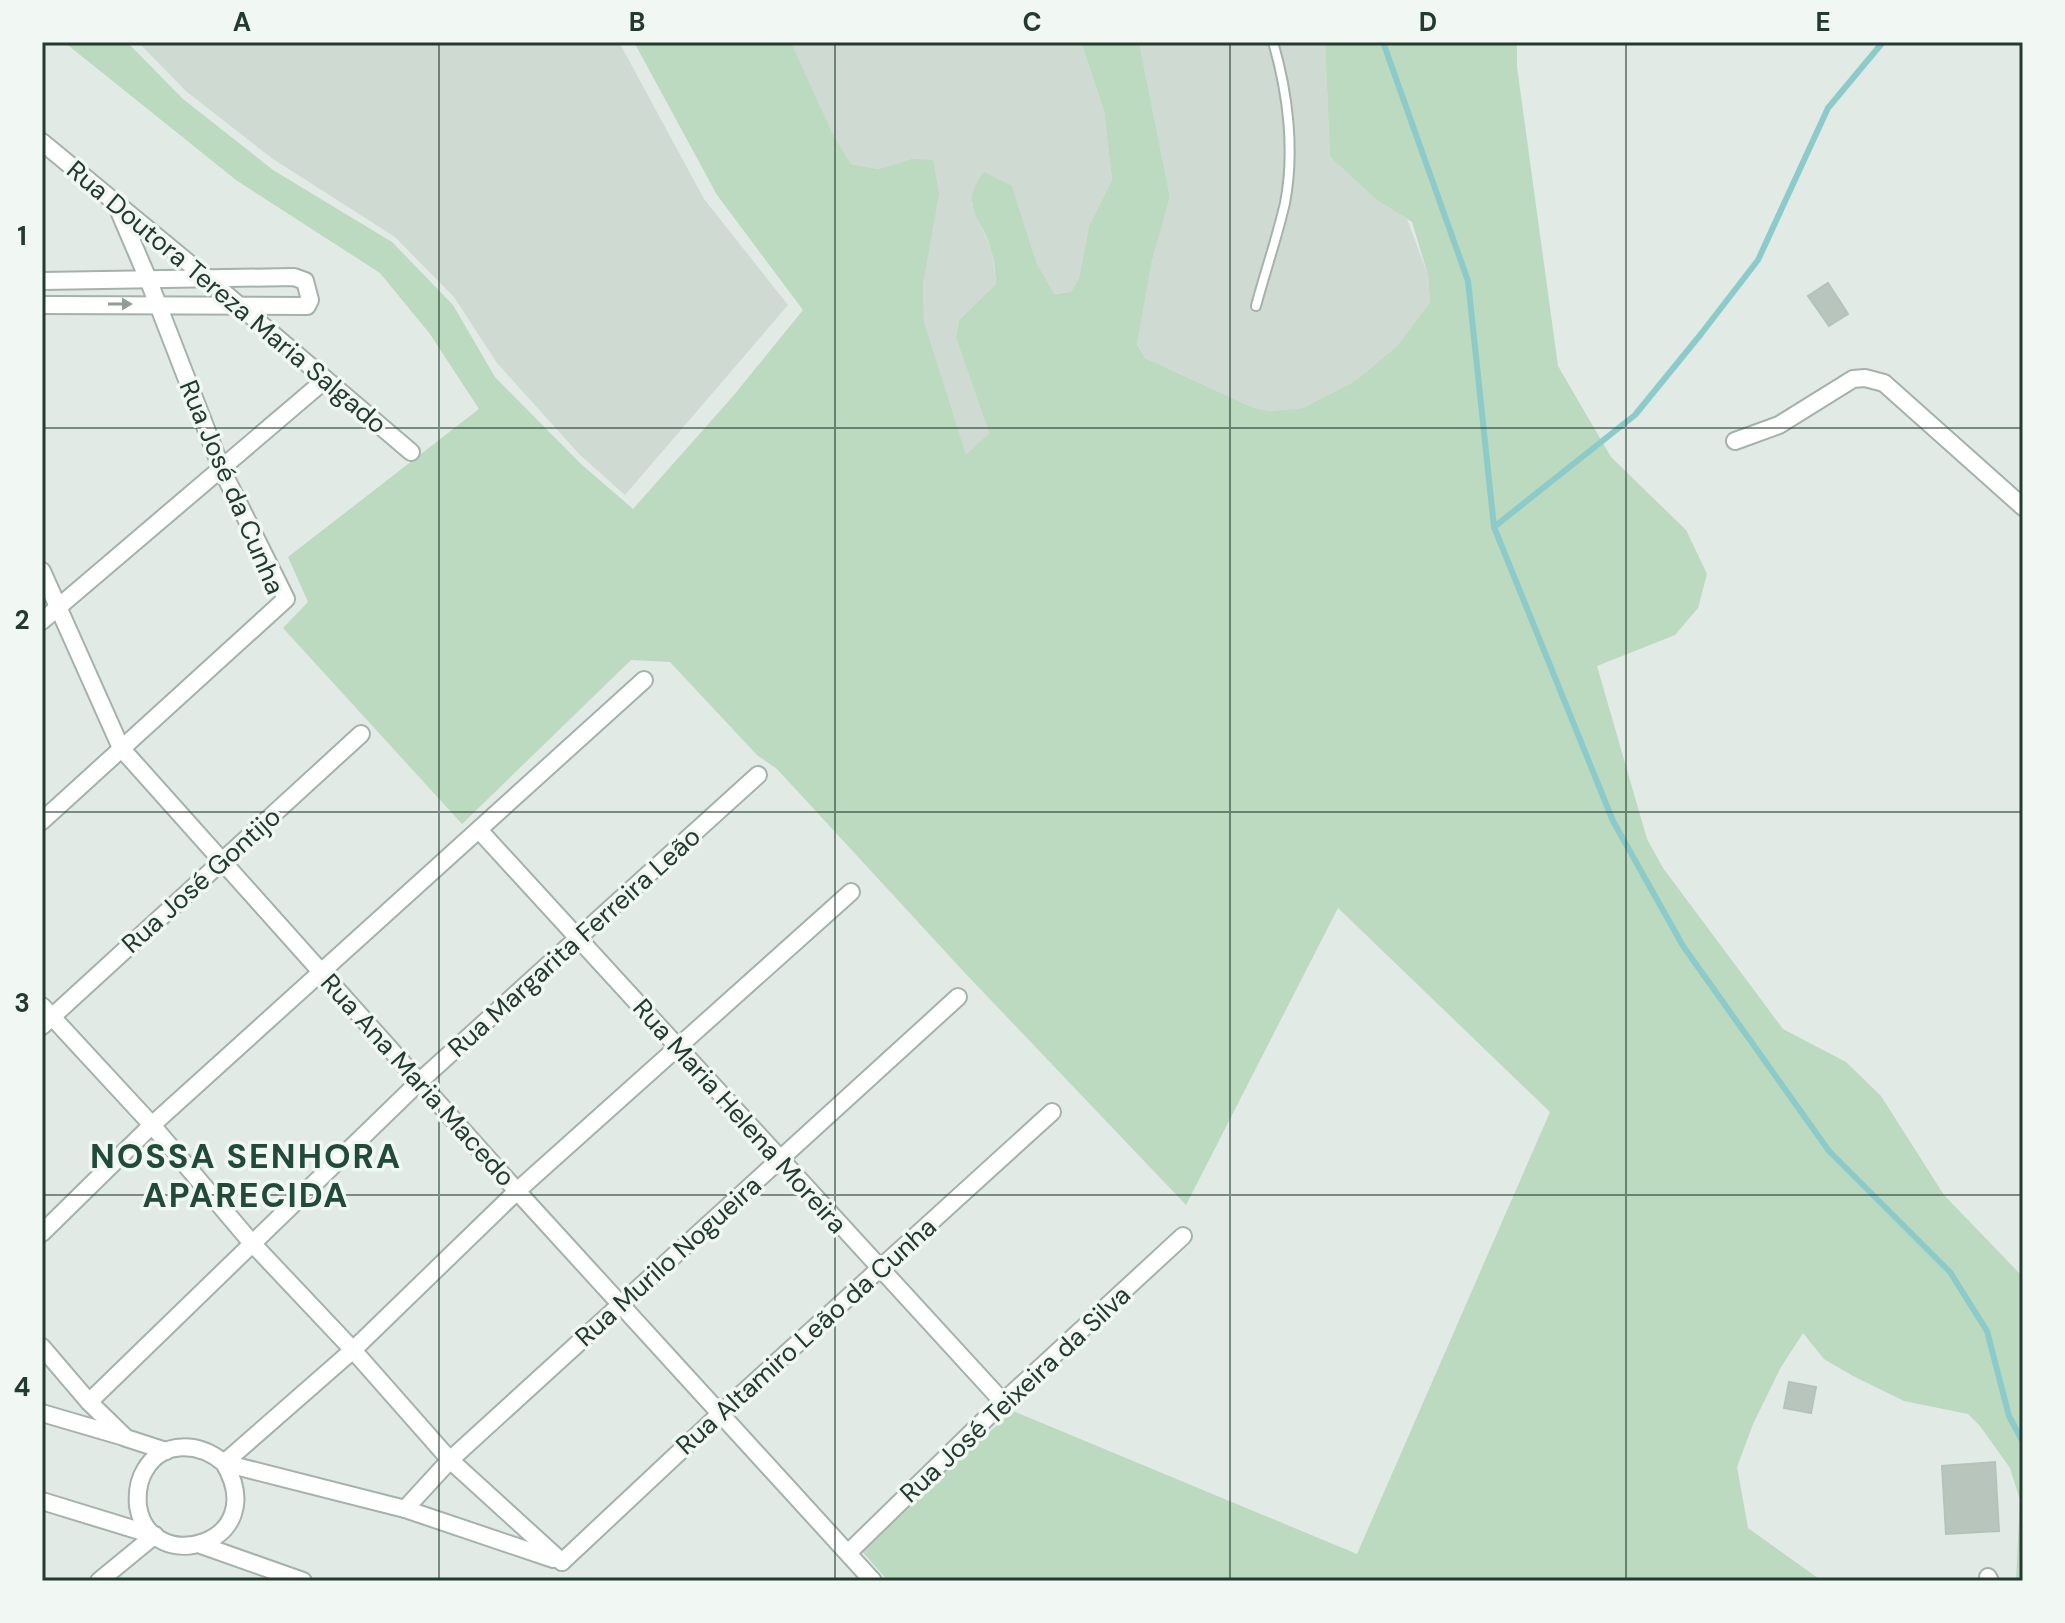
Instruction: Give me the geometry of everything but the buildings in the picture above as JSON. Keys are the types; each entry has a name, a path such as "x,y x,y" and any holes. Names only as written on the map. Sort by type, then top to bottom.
{"street":[{"name":"Rua Doutora Tereza Maria Salgado","path":"42,142 411,452"},
{"name":"Rua José da Cunha","path":"42,821 286,599 222,470 116,204"},
{"path":"42,281 294,277 303,279 310,300 307,306 42,305"},
{"path":"1735,441 1779,425 1853,379 1874,380 1884,383 2023,507"},
{"path":"42,621 325,380"},
{"name":"Rua Ana Maria Macedo","path":"42,571 121,748 517,1191 722,1412 873,1581"},
{"path":"42,1233 152,1125 644,680"},
{"name":"Rua José Gontijo","path":"45,1017 361,734"},
{"name":"Rua Margarita Ferreira Leão","path":"89,1402 420,1081 758,775"},
{"name":"Rua Maria Helena Moreira","path":"479,830 1003,1402"},
{"path":"224,1463 353,1350 517,1191 851,892"},
{"name":"Rua Murilo Nogueira","path":"405,1509 450,1460 958,997"},
{"path":"45,1017 152,1125 251,1242 353,1350 450,1460 562,1562"},
{"name":"Rua Altamiro Leão da Cunha","path":"562,1562 1052,1112"},
{"name":"Rua José Teixeira da Silva","path":"848,1553 1003,1402 1183,1236"},
{"path":"42,1347 89,1402 126,1438"},
{"path":"42,1413 166,1451"},
{"path":"155,1535 139,1511 137,1497 145,1470 166,1451 197,1447 212,1453 224,1463 234,1480 237,1500 232,1520 219,1536 201,1545"},
{"path":"224,1463 405,1509 562,1562"},
{"path":"42,1501 155,1535 177,1545 201,1545 303,1581"},
{"path":"99,1581 155,1535"}],"lane":[{"path":"1256,306 1285,202 1290,156 1287,113 1273,42"}],"shaded area":[{"path":"138,42 619,42 704,199 788,305 625,495 580,455 497,363 454,297 395,237 273,159 187,92"},
{"path":"791,42 1081,42 1104,111 1112,180 1089,226 1079,278 1071,292 1053,294 1037,264 1012,186 971,203 992,251 996,284 959,320 956,336 989,433 966,456 924,321 923,284 930,240 911,159 878,169 851,164 833,136"},
{"path":"1139,42 1325,42 1330,157 1373,196 1407,219 1428,275 1430,302 1397,346 1355,381 1303,408 1270,411 1254,408 1145,358 1137,343 1152,261 1170,197"}],"green space":[{"path":"64,42 127,42 183,99 273,170 392,242 453,305 495,377 581,464 633,509 734,395 803,310 717,195 634,42 791,42 833,135 851,164 878,169 911,159 933,160 939,194 923,284 924,321 966,455 989,433 956,337 959,320 996,284 992,253 972,204 976,184 984,172 1012,186 1037,264 1054,294 1071,292 1079,278 1089,226 1112,180 1104,111 1081,42 1139,42 1170,197 1152,261 1137,344 1145,358 1254,408 1270,411 1303,408 1355,381 1397,346 1430,302 1428,275 1412,222 1376,199 1330,157 1325,42 1517,42 1517,67 1558,366 1611,457 1686,530 1707,574 1698,608 1675,635 1597,666 1647,839 1663,868 1783,1029 1846,1062 1881,1096 1944,1195 2023,1277 2023,1581 2016,1581 2020,1500 2010,1468 1980,1426 1968,1414 1904,1401 1853,1376 1824,1359 1803,1333 1781,1367 1753,1424 1737,1467 1748,1528 1822,1581 888,1581 860,1549 1013,1411 1357,1554 1550,1112 1338,908 1186,1205 965,973 777,769 757,755 670,662 631,660 462,824 283,628 308,602 288,557 479,409 430,334 380,273 236,180"}],"waterway":[{"path":"1383,42 1468,281 1494,527 1613,821 1683,946 1829,1151 1950,1272 1987,1331 2009,1416 2023,1442"},
{"path":"1494,527 1635,415 1701,334 1758,260 1828,108 1883,42"}],"district":[{"name":"NOSSA SENHORA APARECIDA","path":"246,1176"}]}
